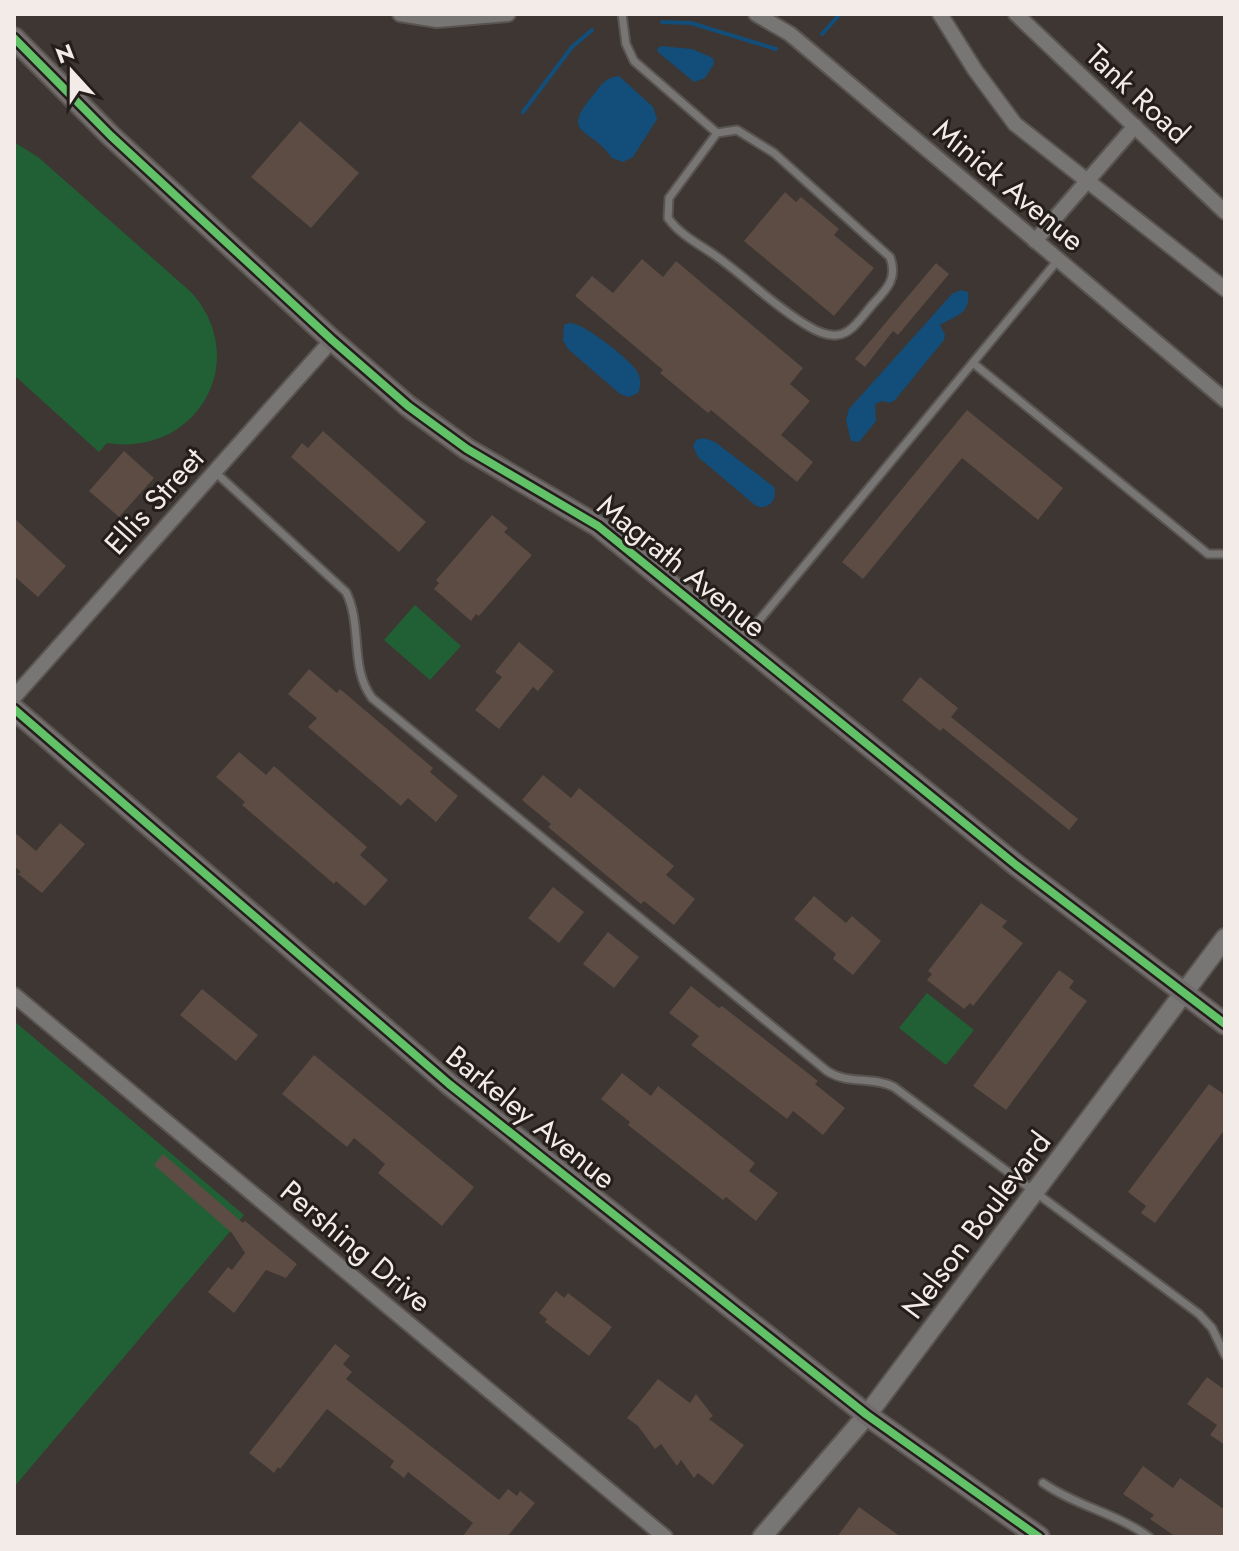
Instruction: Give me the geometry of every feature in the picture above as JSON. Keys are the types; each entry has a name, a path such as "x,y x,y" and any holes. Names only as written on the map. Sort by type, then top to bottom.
{"main road":[{"name":"Magrath Avenue","path":"14,38 111,136 332,340 447,436 598,526 1016,865 1225,1024"},
{"name":"Barkeley Avenue","path":"14,709 449,1084 867,1415 1039,1537"}],"street":[{"path":"400,14 437,20 508,14"},
{"name":"Minick Avenue","path":"756,14 790,34 1225,400"},
{"path":"940,14 975,70 1015,124 1225,289"},
{"name":"Tank Road","path":"1016,14 1225,212"},
{"path":"1035,241 1135,126"},
{"name":"Ellis Street","path":"14,697 332,340"},
{"name":"Nelson Boulevard","path":"762,1537 867,1415 1225,938"},
{"name":"Pershing Drive","path":"14,995 665,1537"}],"lane":[{"path":"622,14 626,44 634,61 717,133 737,130 774,153 890,257 893,277 848,331 838,336 806,325 687,237 668,218 669,198 717,133"},
{"path":"740,643 1058,260"},
{"path":"973,363 1208,554 1225,554"},
{"path":"215,472 346,592 352,610 360,673 372,698 827,1071 844,1079 880,1082 894,1087 1199,1314 1212,1328 1225,1355"},
{"path":"1043,1483 1077,1504 1123,1520 1149,1537"}],"green space":[{"path":"14,142 38,157 192,293 209,320 217,348 215,374 205,399 189,420 166,435 139,443 107,443 99,452 14,375"},
{"path":"415,605 461,646 430,680 384,640"},
{"path":"927,993 974,1030 946,1065 899,1028"},
{"path":"14,1021 244,1215 14,1487"}],"water":[{"path":"660,46 692,49 713,58 714,64 705,78 694,82 659,53 657,50"},
{"path":"619,76 653,107 657,119 633,157 623,162 612,158 579,125 579,117 599,88 607,80"},
{"path":"961,290 968,292 967,306 960,314 940,325 944,340 895,400 875,404 876,421 859,442 851,441 846,420 849,409 952,294"},
{"path":"570,323 596,335 634,367 640,381 638,393 629,397 620,394 568,349 563,340 564,325"},
{"path":"704,438 715,442 774,487 775,496 771,503 764,507 756,506 698,457 693,446 696,440"}],"building":[{"path":"300,121 359,173 311,228 251,177"},
{"path":"785,192 796,202 801,197 839,229 834,235 874,268 834,316 744,241"},
{"path":"642,259 663,277 676,261 803,368 790,384 810,401 781,435 813,462 797,482 711,410 708,413 660,373 663,370 575,296 592,276 613,293"},
{"path":"936,263 949,274 898,335 893,331 865,367 855,359"},
{"path":"967,410 1063,488 1038,520 962,458 863,579 842,562"},
{"path":"323,431 426,522 399,552 291,457 302,443 308,448"},
{"path":"124,451 154,478 119,517 89,491"},
{"path":"492,515 508,528 504,532 532,555 479,616 476,614 471,621 434,589 439,583 436,580"},
{"path":"14,518 66,566 38,597 14,576"},
{"path":"519,642 554,671 538,691 533,687 499,729 475,710 502,677 495,672"},
{"path":"309,669 337,693 340,689 433,768 430,772 458,796 436,822 408,798 401,806 308,727 317,718 288,694"},
{"path":"920,677 958,708 951,717 1078,819 1069,830 943,728 940,731 902,700"},
{"path":"239,752 266,775 274,766 367,847 360,855 388,880 365,906 336,881 334,884 242,805 245,802 216,777"},
{"path":"543,775 571,798 579,788 674,866 666,875 695,899 674,925 644,901 641,904 548,827 551,824 522,800"},
{"path":"60,823 85,844 42,893 18,874 21,872 14,866 14,832 36,851"},
{"path":"553,887 584,912 559,943 528,918"},
{"path":"814,896 846,923 852,916 881,941 853,975 833,959 836,954 794,919"},
{"path":"981,903 1007,921 1002,927 1023,943 973,1006 970,1003 964,1009 927,980 932,974 928,971"},
{"path":"608,932 639,957 614,988 583,964"},
{"path":"1059,970 1074,981 1069,988 1087,1001 1006,1110 973,1086"},
{"path":"691,986 719,1008 722,1006 818,1081 815,1084 845,1108 823,1135 793,1111 787,1119 691,1045 699,1036 669,1013"},
{"path":"202,989 258,1035 236,1061 180,1015"},
{"path":"314,1055 474,1187 442,1226 378,1173 385,1164 354,1138 347,1147 282,1094"},
{"path":"622,1073 651,1096 658,1086 755,1163 749,1171 778,1193 756,1221 726,1197 723,1200 628,1125 630,1122 601,1099"},
{"path":"1209,1084 1225,1095 1225,1129 1155,1223 1141,1213 1146,1206 1128,1192"},
{"path":"163,1154 243,1223 245,1221 297,1264 286,1278 266,1270 234,1313 208,1292 228,1267 232,1270 245,1253 232,1233 154,1165"},
{"path":"556,1291 564,1298 568,1293 612,1327 589,1356 545,1322 547,1319 539,1313"},
{"path":"335,1344 350,1356 343,1364 352,1372 346,1379 499,1500 508,1489 517,1496 520,1491 535,1503 507,1537 462,1537 473,1523 408,1472 404,1478 390,1467 394,1461 327,1409 274,1473 249,1453"},
{"path":"1207,1377 1225,1390 1225,1445 1210,1435 1217,1425 1187,1404"},
{"path":"658,1379 690,1403 696,1394 713,1416 709,1419 744,1445 713,1485 698,1473 694,1478 681,1460 677,1466 661,1444 655,1449 638,1426 627,1418"},
{"path":"1143,1466 1173,1488 1180,1478 1225,1510 1225,1537 1176,1537 1150,1519 1154,1515 1123,1494"},
{"path":"859,1507 901,1537 837,1537"}],"waterway":[{"path":"822,34 840,14"},
{"path":"662,22 691,23 776,49"},
{"path":"523,112 572,47 592,30"}],"cycle path":[{"path":"14,38 111,136 408,406 467,449 598,526 1016,865 1225,1024"},
{"path":"14,709 449,1084 867,1415 1039,1537"}]}
